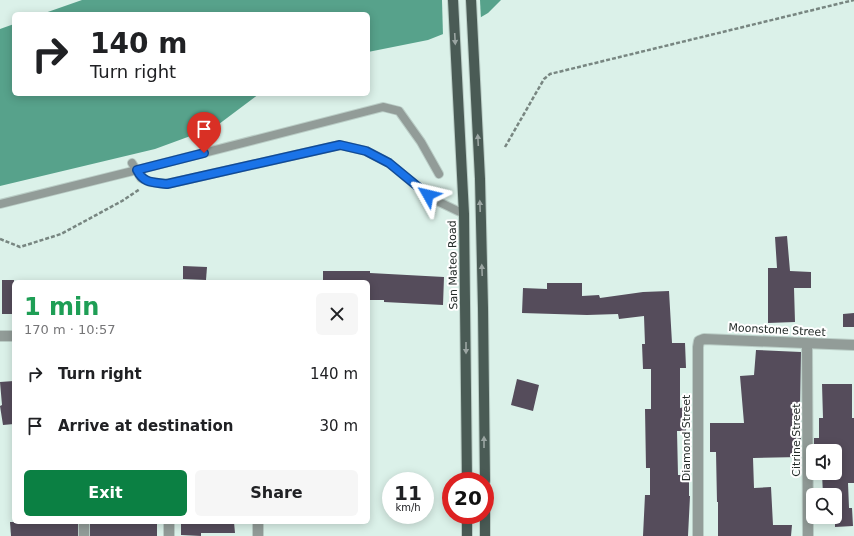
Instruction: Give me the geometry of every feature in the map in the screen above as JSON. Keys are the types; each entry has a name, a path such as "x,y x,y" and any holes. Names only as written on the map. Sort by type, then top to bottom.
{"main road":[{"name":"San Mateo Road","path":"453,0 463,180 466,309 467,472"},
{"path":"471,0 480,179 485,472"},
{"path":"467,524 467,536"},
{"path":"485,524 485,536"}],"street":[{"path":"0,336 12,336"},
{"name":"Moonstone Street","path":"699,341 704,339 854,345"},
{"name":"Diamond Street","path":"698,536 699,341"},
{"name":"Citrine Street","path":"807,344 808,536"},
{"path":"84,524 84,536"},
{"path":"169,524 169,536"},
{"path":"258,524 258,536"}],"lane":[{"path":"0,204 134,167 384,107 399,111 421,142 439,174"},
{"path":"134,167 141,178 150,182 167,184 340,145 366,151 389,163 437,201 464,214"}],"path":[{"path":"505,147 544,79 550,74 854,0"},
{"path":"0,239 20,247 61,234 122,201 150,182"}],"shaded area":[{"path":"82,0 501,0 488,13 471,23 428,40 370,52 370,12 48,12"},
{"path":"12,25 12,96 256,96 215,127 155,149 0,186 0,29"}],"pier":[{"path":"442,0 480,0 481,20 443,36"}],"building":[{"path":"787,236 790,271 811,272 811,288 794,288 795,322 768,323 768,268 777,268 775,237"},
{"path":"183,266 207,267 206,280 183,279"},
{"path":"323,271 370,271 370,273 444,277 443,305 370,300 370,280 323,280"},
{"path":"2,280 12,280 12,314 2,314"},
{"path":"547,283 582,283 582,296 599,295 600,298 643,292 669,291 672,343 685,343 686,368 680,368 680,408 685,407 686,431 677,431 678,475 689,475 690,496 688,536 643,536 645,495 650,495 650,468 646,468 645,409 651,409 651,369 643,369 642,344 645,344 644,316 619,319 618,314 587,315 522,313 523,288 547,289"},
{"path":"854,313 854,327 843,327 843,314"},
{"path":"756,350 801,352 800,411 796,411 796,439 801,438 800,457 753,458 754,488 771,487 773,525 792,525 791,536 718,536 716,452 710,452 710,423 744,423 740,376 754,375"},
{"path":"517,379 539,385 533,411 511,405"},
{"path":"12,381 12,424 3,425 0,406 2,405 0,382"},
{"path":"822,384 852,384 852,418 854,418 854,483 848,483 849,508 852,508 853,526 835,527 835,524 842,524 842,488 823,488 822,480 842,480 842,444 814,444 814,438 819,438 819,418 823,418"},
{"path":"10,522 12,522 12,524 78,524 78,536 11,536"},
{"path":"90,524 157,524 157,536 90,536"},
{"path":"181,524 234,524 235,533 201,533 201,536 181,535"}],"route":[{"path":"204,153 137,170 141,178 150,182 167,184 340,145 366,151 389,163 428,195"}]}
